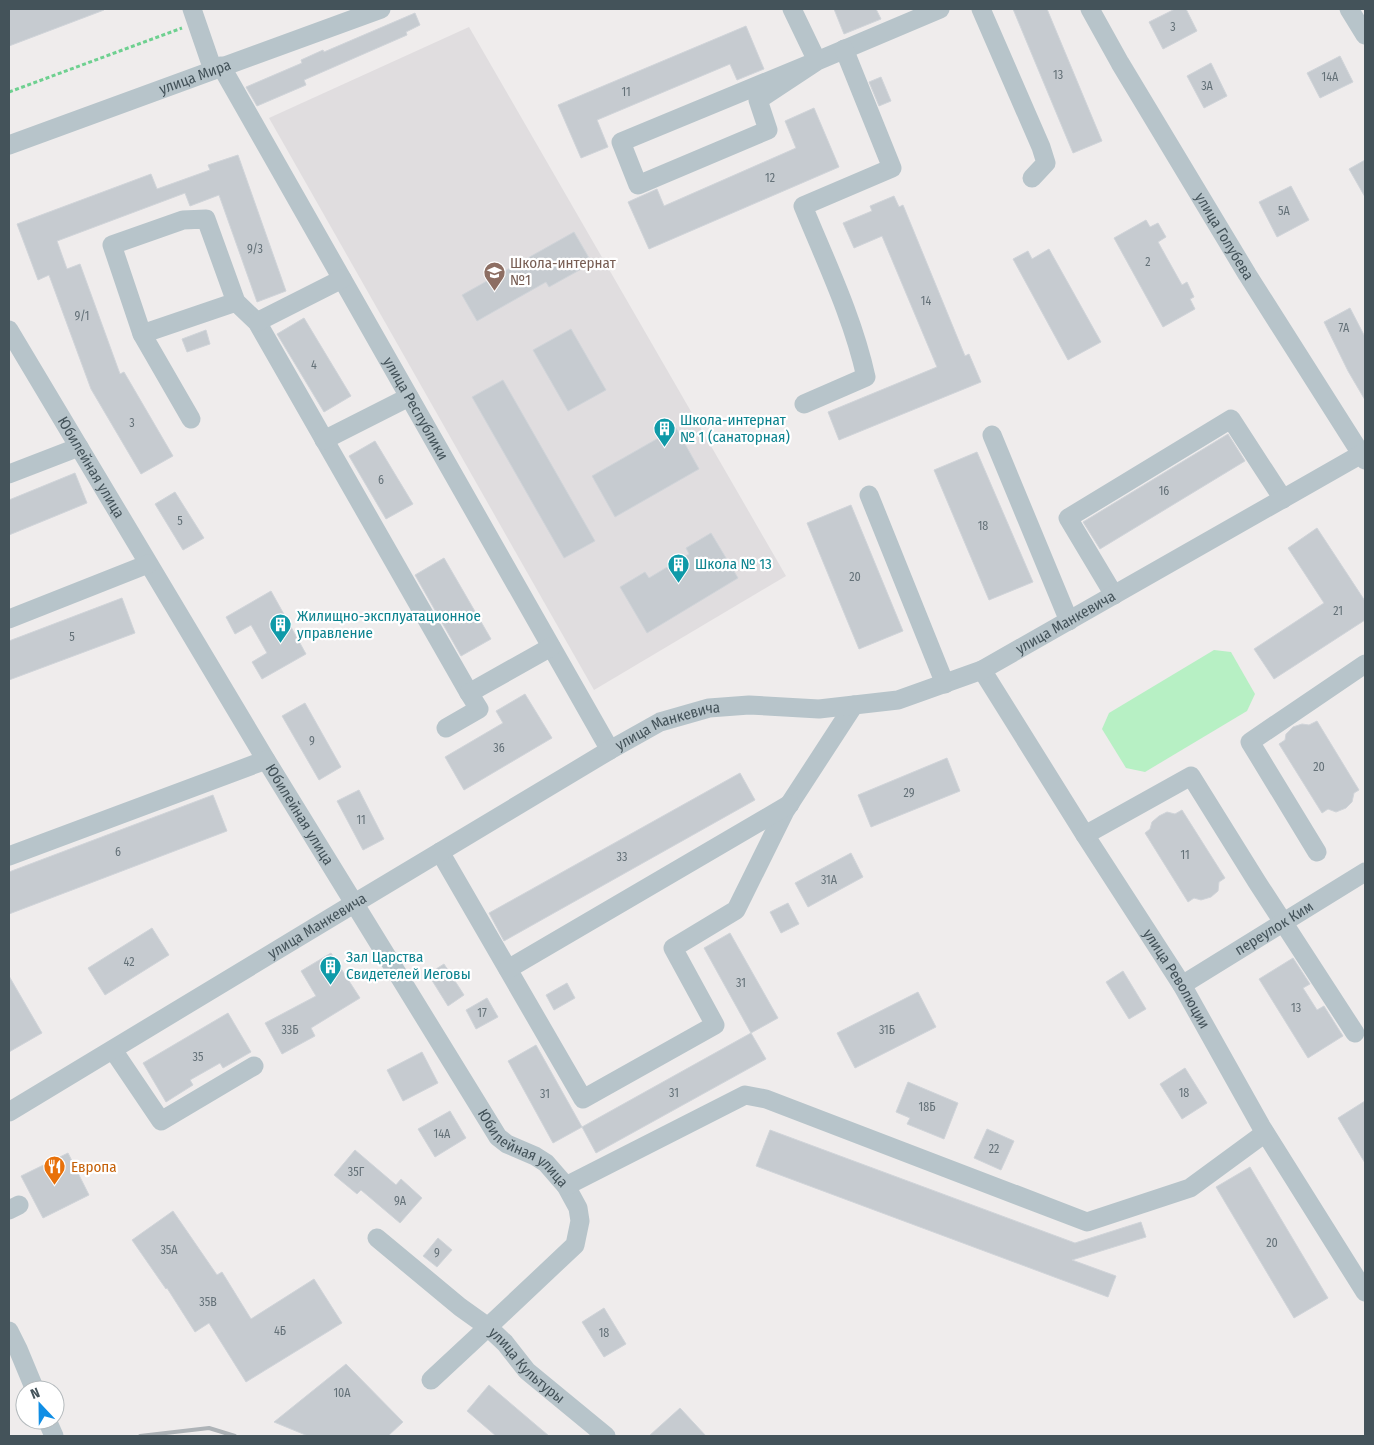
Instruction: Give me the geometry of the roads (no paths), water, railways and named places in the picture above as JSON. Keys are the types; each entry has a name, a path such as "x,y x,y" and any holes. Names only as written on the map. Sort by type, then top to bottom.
{"street":[{"name":"улица Мира","path":"9,145 217,68 349,14 381,9"},
{"path":"792,9 817,62"},
{"path":"817,62 758,100 768,130 638,185 621,142 817,62 940,9"},
{"path":"981,9 1041,147 1046,163 1032,178"},
{"name":"улица Голубева","path":"1090,9 1120,64 1242,265 1364,455"},
{"path":"1349,9 1365,35"},
{"name":"улица Республики","path":"194,16 217,68 342,279 610,750"},
{"path":"804,404 866,377 861,356 839,292 803,206 892,168 844,49"},
{"path":"191,419 142,334 112,245 183,220 206,220 236,302 257,322 479,709 446,728"},
{"path":"257,322 342,279"},
{"path":"142,334 236,302"},
{"name":"Юбилейная улица","path":"10,334 266,760 498,1137 507,1144 546,1163 566,1186 578,1208 580,1221 575,1246 548,1272"},
{"path":"324,440 409,397"},
{"path":"1114,595 1068,518 1232,419 1283,499"},
{"path":"992,435 1069,621"},
{"path":"9,474 79,447"},
{"name":"улица Манкевича","path":"9,1112 355,902 660,722 709,708 749,705 819,709 898,700 982,670 1364,455"},
{"path":"869,496 945,684"},
{"path":"9,619 148,564"},
{"path":"469,693 551,647"},
{"path":"1318,852 1250,742 1365,664"},
{"name":"улица Революции","path":"982,670 1182,985 1266,1133 1365,1292"},
{"path":"440,852 583,1098 714,1025 672,948 736,910 790,804 854,705"},
{"path":"9,856 266,760"},
{"path":"1085,835 1191,776 1282,922 1355,1033"},
{"path":"508,969 790,804"},
{"name":"переулок Ким","path":"1182,985 1365,872"},
{"path":"113,1050 161,1121 254,1066"},
{"path":"566,1186 744,1095 766,1099 1087,1222 1190,1188 1266,1133"},
{"path":"377,1238 460,1307 488,1327 431,1380"},
{"name":"улица Культуры","path":"548,1272 488,1327 505,1343 526,1371 606,1436"},
{"path":"9,1331 31,1380"}],"railway":[{"path":"140,1436 209,1428 235,1436"}],"place":[{"name":"Школа-интернат №1","path":"494,291"},
{"name":"Школа-интернат № 1 (санаторная)","path":"664,448"},
{"name":"Школа № 13","path":"679,583"},
{"name":"Жилищно-эксплуатационное управление","path":"281,644"},
{"name":"Зал Царства Свидетелей Иеговы","path":"330,985"},
{"name":"Европа","path":"55,1186"}]}
